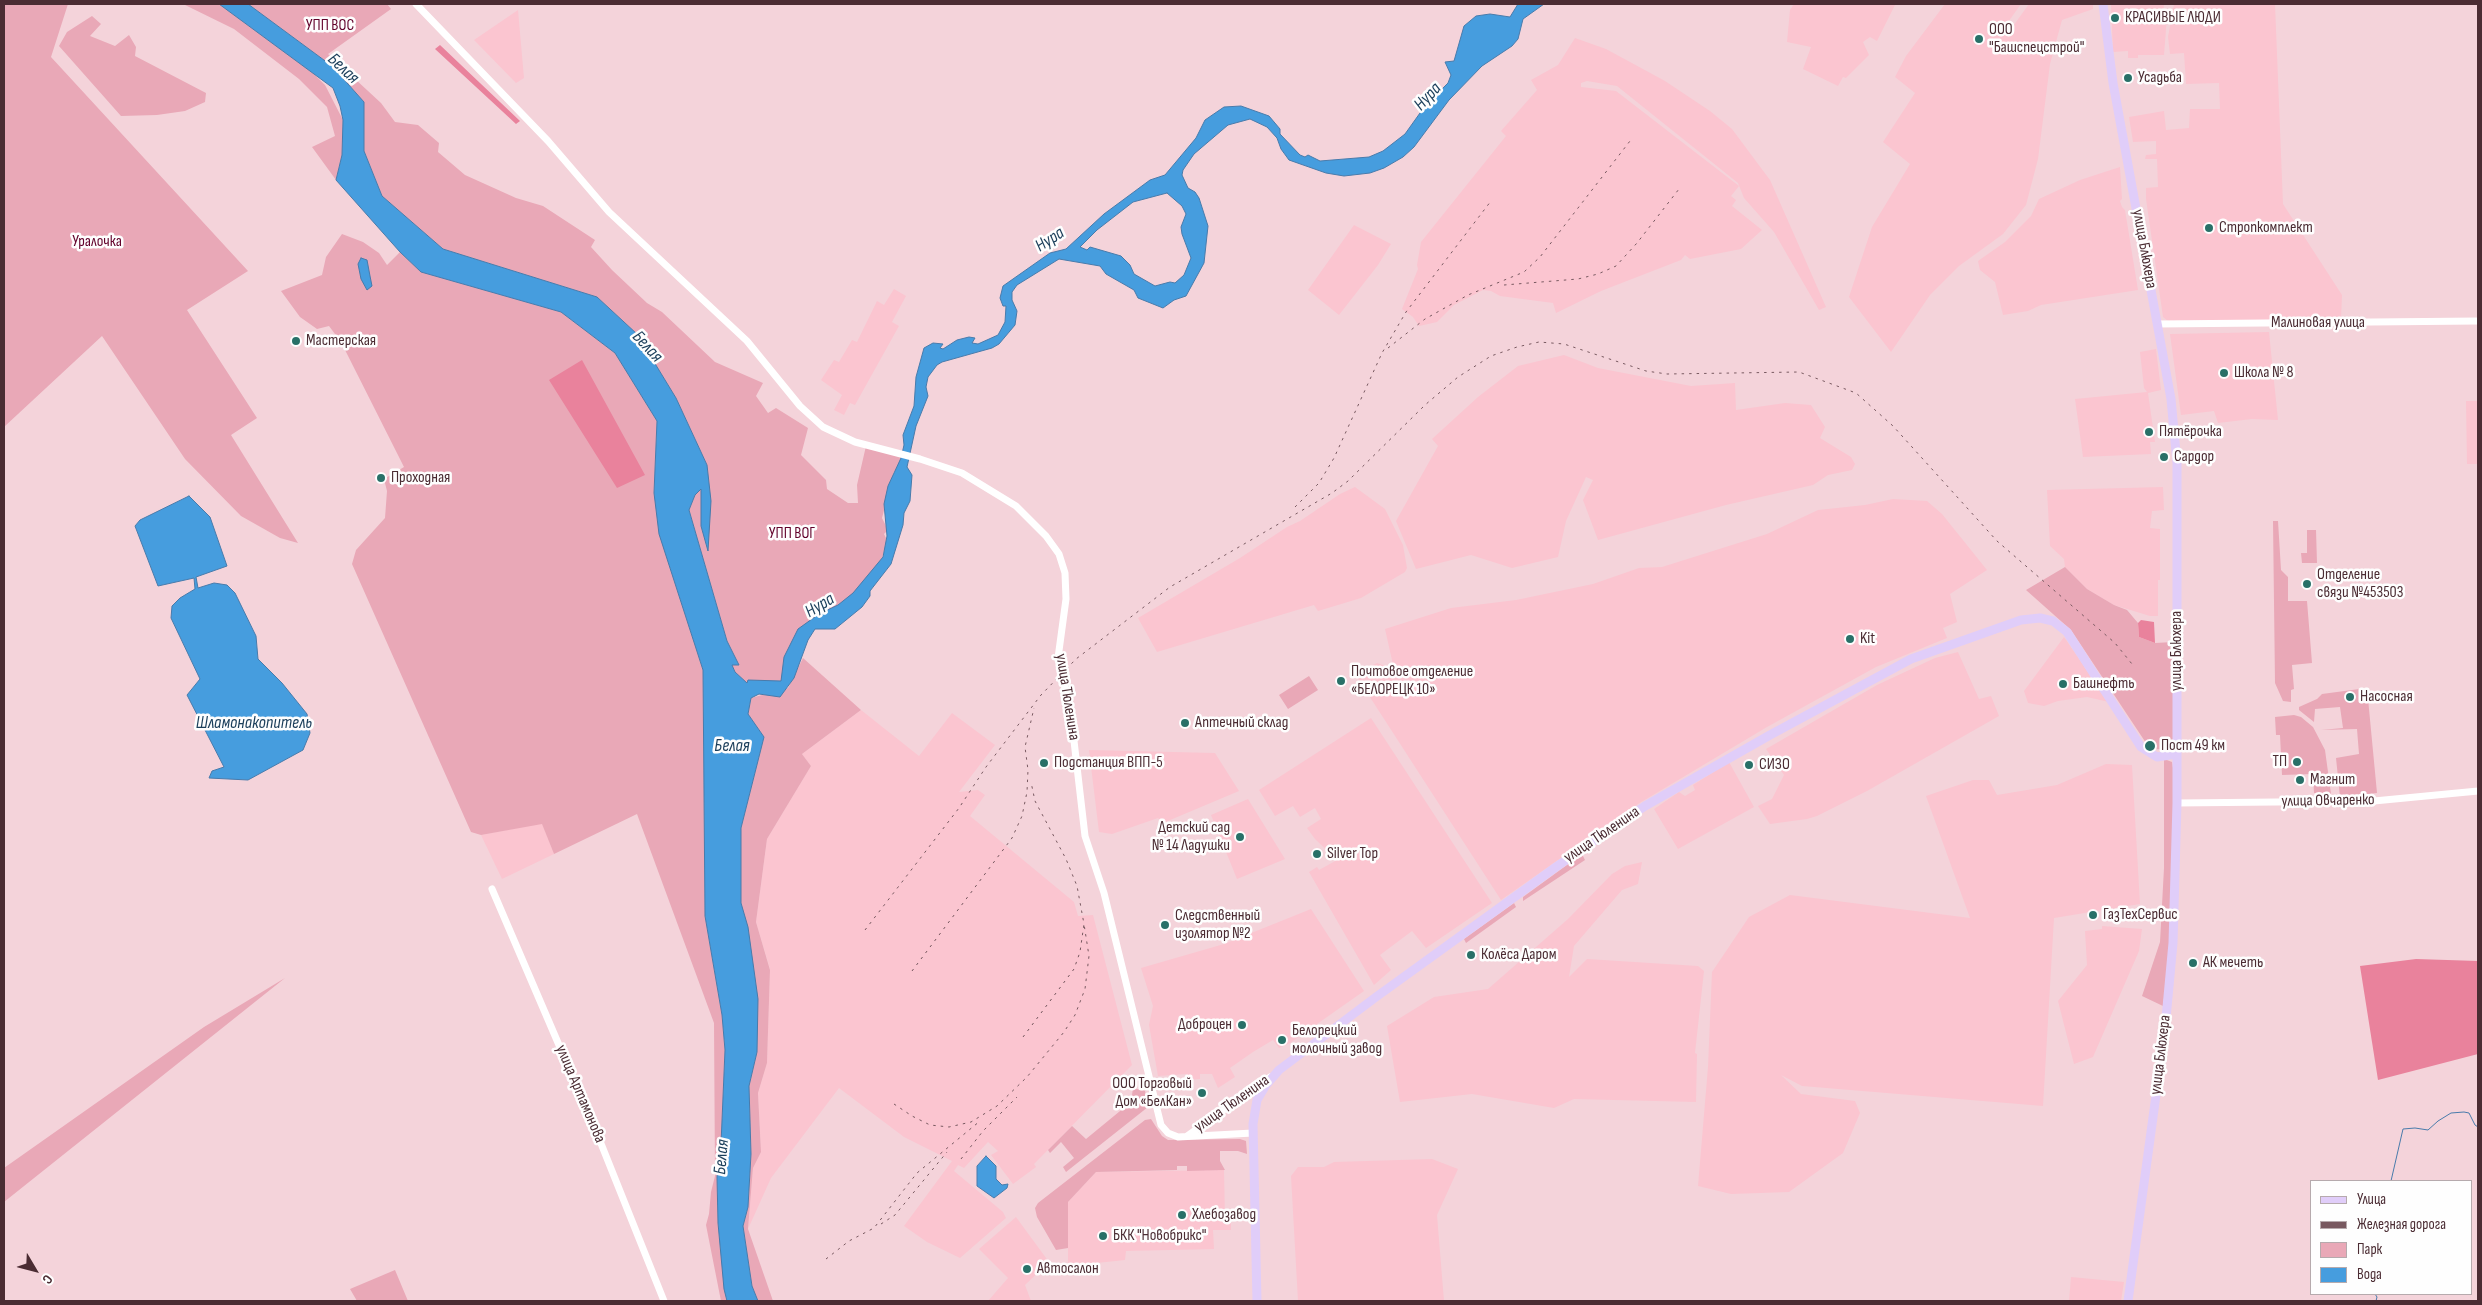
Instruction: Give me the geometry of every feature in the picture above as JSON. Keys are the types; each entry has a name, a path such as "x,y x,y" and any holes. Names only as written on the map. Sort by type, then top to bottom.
{"main road":[{"name":"улица Блюхера","path":"2103,4 2113,83 2171,399 2177,460 2177,803 2173,943 2165,1029 2128,1301"},
{"name":"улица Тюленина","path":"1257,1301 1253,1133 1257,1100 1266,1085 1280,1070 1392,986 1620,821 1723,761 1870,680 1911,660 2021,620 2040,618 2053,621 2071,638 2141,747 2157,757 2176,754"}],"street":[{"name":"улица Тюленина","path":"416,4 548,141 609,212 746,341 800,406 824,427 839,436 962,473 996,492 1016,506 1046,536 1059,554 1065,573 1066,599 1058,658 1071,715 1085,836 1104,893 1160,1122 1170,1134 1184,1137 1253,1133"},
{"name":"Малиновая улица","path":"2158,324 2478,321"},
{"name":"улица Овчаренко","path":"2177,803 2374,801 2478,790"},
{"name":"улица Артамонова","path":"492,889 598,1136 664,1301"},
{"name":"улица Тюленина","path":"1184,1137 1280,1070"},
{"path":"1239,1098 1251,1096 1257,1100"}],"shaded area":[{"path":"1794,4 1895,5 1877,41 1870,37 1863,42 1869,55 1846,78 1843,77 1838,86 1803,69 1811,47 1787,42 1790,10"},
{"path":"1945,4 2021,4 2006,25 2011,29 2029,4 2093,4 2093,9 2062,20 2050,64 2038,159 2026,205 2003,234 1959,266 1930,295 1891,352 1849,297 1872,227 1910,164 1883,142 1915,93 1895,77 1906,56"},
{"path":"2111,4 2164,4 2163,16 2167,17 2164,55 2138,55 2138,58 2128,58 2128,51 2113,52"},
{"path":"2174,4 2275,4 2283,204 2342,295 2341,319 2168,321 2163,317 2146,199 2146,188 2158,187 2157,159 2145,159 2146,155 2156,154 2156,141 2133,142 2129,117 2164,111 2166,130 2189,128 2190,109 2220,109 2219,83 2186,84 2184,53 2170,54 2168,37"},
{"path":"518,10 524,78 516,83 474,40"},
{"path":"1575,38 1606,49 1665,81 1710,111 1732,129 1770,180 1826,307 1819,310 1774,232 1744,198 1738,183 1617,86 1587,81 1581,83 1581,87 1616,91 1739,186 1731,196 1736,200 1732,206 1762,230 1741,249 1690,259 1685,255 1681,260 1601,291 1556,313 1553,303 1500,296 1491,291 1483,290 1454,305 1437,322 1419,326 1413,317 1402,309 1418,269 1421,242 1506,136 1501,131 1537,90 1531,80 1558,65"},
{"path":"440,45 520,121 516,124 435,49"},
{"path":"2120,167 2122,199 2120,201 2125,210 2138,290 2041,305 2028,311 2003,315 1995,282 1980,270 1978,261 2005,242 2031,216 2039,199 2080,180"},
{"path":"1354,225 1391,244 1378,265 1339,315 1308,290"},
{"path":"894,289 906,296 892,322 899,326 855,405 850,403 844,415 834,410 842,395 821,380 834,360 839,362 852,340 857,342 877,301 884,305"},
{"name":"Школа № 8","path":"2269,332 2278,420 2252,419 2218,423 2214,411 2181,415 2170,334"},
{"path":"2156,349 2161,390 2148,393 2155,442 2150,442 2151,454 2083,457 2075,399 2147,392 2144,388 2140,352"},
{"path":"1564,355 1598,368 1691,386 1735,383 1736,410 1785,403 1811,405 1825,427 1820,438 1851,457 1855,464 1852,470 1828,475 1813,485 1726,505 1598,540 1583,500 1593,480 1586,477 1566,521 1558,557 1512,568 1471,555 1416,569 1396,521 1438,446 1432,439 1478,397 1518,366"},
{"path":"582,360 645,475 617,488 549,380"},
{"path":"2466,401 2478,401 2478,464 2467,464"},
{"path":"1355,487 1385,509 1403,545 1407,568 1405,572 1361,598 1318,611 1314,605 1157,652 1138,618 1240,558 1340,494"},
{"path":"2163,487 2164,510 2152,511 2150,528 2160,529 2160,580 2158,580 2158,616 2150,616 2114,605 2087,589 2065,567 2064,559 2050,546 2047,490"},
{"path":"1893,499 1927,501 1942,514 1987,570 1950,594 1957,622 1943,628 1947,638 1876,667 1767,727 1638,804 1501,900 1355,674 1377,663 1394,669 1385,629 1451,608 1516,600 1593,584 1639,568 1662,567 1767,534 1818,510 1865,505"},
{"path":"2141,620 2154,622 2155,643 2139,637 2138,623"},
{"path":"2064,637 2109,702 2087,697 2058,701 2044,706 2028,703 2024,691"},
{"path":"1958,652 1979,699 1991,696 1999,716 1867,791 1817,816 1770,824 1758,806 1772,799 1784,775 1766,749 1877,685 1935,658"},
{"path":"861,710 919,756 952,713 995,745 959,792 978,790 985,795 970,816 1074,902 1078,916 1093,915 1132,1065 1034,1164 1036,1167 1013,1184 991,1155 998,1151 988,1142 964,1168 958,1165 954,1171 1003,1212 1006,1218 960,1258 927,1242 904,1226 952,1161 904,1137 839,1088 771,1178 748,1229 753,1168 761,1152 758,1093 767,1063 770,969 756,922 767,839 811,766 802,754"},
{"path":"1371,718 1492,903 1426,948 1412,931 1380,955 1391,970 1374,985 1309,872 1317,867 1319,870 1337,860 1315,839 1307,828 1321,819 1315,808 1300,817 1293,806 1275,816 1259,790"},
{"path":"1089,750 1215,753 1239,791 1163,823 1158,818 1112,834 1099,832"},
{"path":"1729,762 1754,807 1678,849 1654,809 1679,792 1685,796 1695,790 1693,785"},
{"path":"2106,764 2132,765 2140,904 2054,918 2043,1106 1802,1086 1781,1075 1801,1094 1855,1101 1860,1113 1843,1153 1789,1192 1731,1194 1698,1186 1708,1067 1712,972 1749,917 1790,895 1970,918 1926,796 1973,780 1989,780 1997,795 2057,785"},
{"path":"1248,799 1285,859 1237,879 1211,815"},
{"path":"542,823 554,854 502,879 481,835"},
{"path":"1642,862 1638,884 1622,890 1574,946 1569,977 1587,959 1698,966 1704,971 1695,1053 1697,1054 1696,1102 1574,1099 1554,1108 1472,1094 1400,1102 1387,1026 1434,997 1488,989 1568,919 1612,874 1625,866"},
{"path":"1311,909 1364,991 1290,1043 1279,1048 1273,1040 1253,1052 1230,1068 1235,1077 1218,1088 1212,1074 1200,1074 1200,1079 1188,1080 1187,1074 1158,1076 1149,1025 1153,1006 1141,968 1224,944"},
{"path":"2102,926 2142,929 2139,951 2093,1057 2074,1064 2058,1001 2087,965 2085,931 2102,929"},
{"path":"2416,959 2478,961 2478,1054 2378,1080 2360,966"},
{"path":"1432,1159 1458,1169 1437,1215 1444,1301 1298,1301 1291,1176 1298,1167 1324,1167 1334,1162"},
{"path":"1224,1170 1225,1219 1231,1219 1231,1230 1213,1230 1214,1249 1126,1251 1125,1260 1068,1266 1068,1202 1096,1172"},
{"path":"1016,1217 1049,1262 1025,1285 1031,1301 988,1301 1008,1278 979,1249"},
{"path":"2071,1277 2124,1282 2121,1301 2069,1301"}],"green space":[{"name":"Уралочка","path":"4,4 68,4 51,57 248,271 187,310 257,418 231,435 298,543 280,538 241,516 185,459 102,336 4,427"},
{"path":"183,4 219,4 313,73 325,85 343,120 342,155 336,180 312,147 335,136 327,107 299,79 234,29"},
{"path":"248,4 387,4 391,9 328,54 381,103 395,122 418,125 439,143 438,152 465,175 516,198 543,206 595,240 591,247 612,270 647,303 662,312 715,362 763,383 756,396 768,413 776,408 808,428 801,455 826,480 827,489 848,503 858,503 857,485 866,446 902,455 898,469 894,472 882,518 888,530 884,534 887,540 881,562 851,602 812,619 783,682 748,684 735,672 732,665 739,665 727,641 689,510 695,495 701,488 701,526 708,549 707,465 676,398 637,334 597,297 443,249 382,196 364,151 364,102 332,66"},
{"path":"92,16 101,24 90,36 115,46 129,35 136,47 135,56 206,93 205,102 185,111 157,115 121,116 59,46 67,32"},
{"path":"342,234 363,242 379,253 387,265 400,252 421,272 561,312 615,353 657,421 654,493 672,573 703,670 705,916 722,1015 725,1050 721,1144 717,1177 718,1223 727,1301 721,1301 706,1225 715,1176 714,1023 637,814 554,854 542,824 481,835 471,832 352,564 356,550 385,518 387,491 384,479 404,467 341,342 329,326 317,329 300,317 281,291 322,275 326,257"},
{"path":"2273,521 2278,521 2281,570 2288,577 2288,601 2307,601 2312,663 2292,665 2294,689 2291,690 2291,702 2283,701 2275,683"},
{"path":"2307,530 2316,530 2317,563 2302,563 2301,553 2307,553"},
{"path":"2065,567 2087,589 2114,605 2127,610 2138,623 2139,637 2155,643 2173,642 2174,746 2169,750 2154,749 2148,746 2071,630 2026,590"},
{"path":"803,658 861,710 802,754 811,766 767,839 756,922 770,970 767,1063 758,1093 761,1152 753,1168 748,1229 773,1301 758,1301 752,1286 743,1226 748,1207 751,1154 749,1086 757,1052 741,903 741,828 764,737 748,714 751,698 788,688"},
{"path":"1309,676 1318,690 1288,709 1279,695"},
{"path":"2367,688 2377,793 2340,797 2336,758 2359,754 2357,729 2321,730 2343,728 2340,707 2315,709 2314,722 2299,710 2299,707 2317,699 2322,694"},
{"path":"2294,715 2301,717 2313,727 2325,750 2331,794 2314,793 2313,774 2282,775 2280,735 2276,735 2275,717"},
{"path":"2164,759 2172,762 2174,774 2170,948 2163,1006 2142,996 2160,942 2164,868"},
{"path":"1582,854 1585,860 1523,901 1523,897"},
{"path":"1514,903 1516,907 1466,943 1464,939"},
{"path":"285,978 4,1202 4,1168 204,1027"},
{"path":"1133,1088 1145,1091 1148,1107 1066,1172 1063,1167 1074,1158 1061,1142 1050,1153 1048,1150 1072,1126 1086,1139 1131,1102"},
{"path":"1151,1119 1162,1136 1168,1140 1240,1139 1246,1141 1247,1154 1238,1151 1220,1151 1220,1161 1225,1170 1187,1171 1187,1166 1177,1166 1177,1170 1096,1172 1068,1202 1068,1248 1056,1250 1037,1217 1035,1208 1038,1203 1145,1120"},
{"path":"395,1270 408,1301 357,1301 350,1289"}],"water":[{"name":"Белая","path":"219,4 248,4 332,66 364,102 364,151 382,196 443,249 597,297 637,334 676,398 707,465 711,501 708,551 701,526 701,489 695,495 689,510 727,641 739,665 732,665 735,672 747,683 748,680 781,681 784,657 798,629 819,614 838,605 853,593 883,557 887,536 884,504 888,486 901,458 904,445 903,435 914,406 916,377 924,348 933,343 943,344 940,348 943,349 957,340 969,337 975,338 972,343 978,344 998,335 1005,322 1006,306 1003,306 1000,298 1003,286 1050,253 1066,249 1104,214 1150,180 1165,175 1196,138 1205,120 1224,107 1241,106 1269,116 1280,129 1280,134 1300,155 1305,157 1308,155 1320,161 1369,157 1383,151 1405,134 1425,106 1448,83 1451,75 1445,62 1454,61 1464,26 1476,16 1490,14 1510,17 1518,4 1544,4 1523,19 1518,39 1512,46 1482,66 1449,100 1414,147 1403,157 1384,168 1370,173 1344,176 1326,173 1289,160 1281,149 1277,138 1267,127 1250,119 1228,125 1194,154 1183,170 1182,175 1188,188 1195,192 1199,198 1208,226 1204,263 1186,296 1174,300 1163,308 1138,298 1134,290 1106,274 1100,266 1059,259 1017,285 1012,292 1012,300 1017,311 1015,325 999,344 992,348 942,362 937,365 928,377 926,387 928,396 916,426 907,467 912,475 910,501 904,513 903,525 891,564 870,591 870,596 862,607 835,629 815,629 808,640 794,678 780,697 759,694 751,698 748,714 764,737 741,828 741,903 748,927 758,999 757,1052 749,1086 751,1154 748,1207 743,1226 752,1286 758,1301 727,1301 724,1289 718,1223 717,1177 721,1144 725,1050 722,1015 705,916 703,670 659,534 654,493 657,421 615,353 561,312 421,272 400,252 336,180 342,155 343,120 333,88","holes":["1167,193 1182,206 1186,214 1181,227 1182,234 1191,258 1184,275 1175,283 1170,282 1155,286 1134,274 1130,265 1121,256 1090,247 1087,250 1080,247 1097,230 1133,202"]},
{"path":"361,258 367,260 372,286 367,290 361,279 358,264"},
{"name":"Шламонакопитель","path":"189,496 210,517 227,566 196,577 198,588 214,583 227,585 235,593 256,636 258,659 282,683 307,714 310,733 303,750 248,780 209,778 212,771 224,767 187,695 200,679 171,618 172,606 180,598 195,589 194,578 158,586 135,526 140,520"},
{"path":"986,1156 996,1166 996,1179 1002,1185 1008,1184 1007,1188 994,1198 977,1186 977,1166"}],"waterway":[{"path":"2391,1180 2403,1129 2428,1130 2451,1113 2464,1112 2469,1113 2478,1127"},
{"path":"2376,1295 2376,1301"}],"railway":[{"path":"1388,348 1425,319 1468,295 1524,272 1540,257 1630,141"},
{"path":"1504,285 1578,279 1598,274 1616,266 1637,243 1679,189"},
{"path":"1295,507 1319,483 1334,458 1382,353 1406,312 1491,201"},
{"path":"865,930 959,808 986,767 1041,695 1076,659 1170,587 1332,493 1348,481 1425,405 1458,377 1491,356 1539,342 1564,344 1646,371 1667,374 1799,372 1856,393 1893,426 1997,541 2115,643 2132,664"},
{"path":"912,971 1012,838 1022,816 1027,792 1028,770 1025,747 1034,708"},
{"path":"1023,1037 1074,969 1080,952 1084,924 1077,886 1066,859 1035,801 1031,782"},
{"path":"894,1104 930,1125 949,1127 971,1122 997,1106 1027,1077 1064,1032 1075,1015 1085,989 1089,956 1084,924"},
{"path":"961,1159 983,1131 1017,1097"},
{"path":"826,1259 849,1241 874,1228 917,1173 980,1121"},
{"path":"881,1224 895,1215 947,1152"}],"place":[{"name":"КРАСИВЫЕ ЛЮДИ","path":"2115,18"},
{"name":"ООО \"Башспецстрой\"","path":"1979,39"},
{"name":"Усадьба","path":"2128,78"},
{"name":"Стропкомплект","path":"2209,228"},
{"name":"Мастерская","path":"296,341"},
{"name":"Школа № 8","path":"2224,373"},
{"name":"Пятёрочка","path":"2149,432"},
{"name":"Сардор","path":"2164,457"},
{"name":"Проходная","path":"381,478"},
{"name":"Отделение связи №453503","path":"2307,584"},
{"name":"Kit","path":"1850,639"},
{"name":"Почтовое отделение «БЕЛОРЕЦК 10»","path":"1341,681"},
{"name":"Башнефть","path":"2063,684"},
{"name":"Насосная","path":"2350,697"},
{"name":"Аптечный склад","path":"1185,723"},
{"name":"Пост 49 км","path":"2150,746"},
{"name":"ТП","path":"2297,762"},
{"name":"Подстанция ВПП-5","path":"1044,763"},
{"name":"СИЗО","path":"1749,765"},
{"name":"Магнит","path":"2300,780"},
{"name":"Детский сад № 14 Ладушки","path":"1240,837"},
{"name":"Silver Top","path":"1317,854"},
{"name":"ГазТехСервис","path":"2093,915"},
{"name":"Следственный изолятор №2","path":"1165,925"},
{"name":"Колёса Даром","path":"1471,955"},
{"name":"АК мечеть","path":"2193,963"},
{"name":"Доброцен","path":"1242,1025"},
{"name":"Белорецкий молочный завод","path":"1282,1040"},
{"name":"ООО Торговый Дом «БелКан»","path":"1202,1093"},
{"name":"Хлебозавод","path":"1182,1215"},
{"name":"БКК \"Новобрикс\"","path":"1103,1236"},
{"name":"Автосалон","path":"1027,1269"}],"park label":[{"name":"УПП ВОС","path":"330,26"},
{"name":"УПП ВОГ","path":"792,534"}],"water label":[{"name":"Нура","path":"1428,97"},
{"name":"Нура","path":"1050,240"},
{"name":"Нура","path":"820,606"}]}
